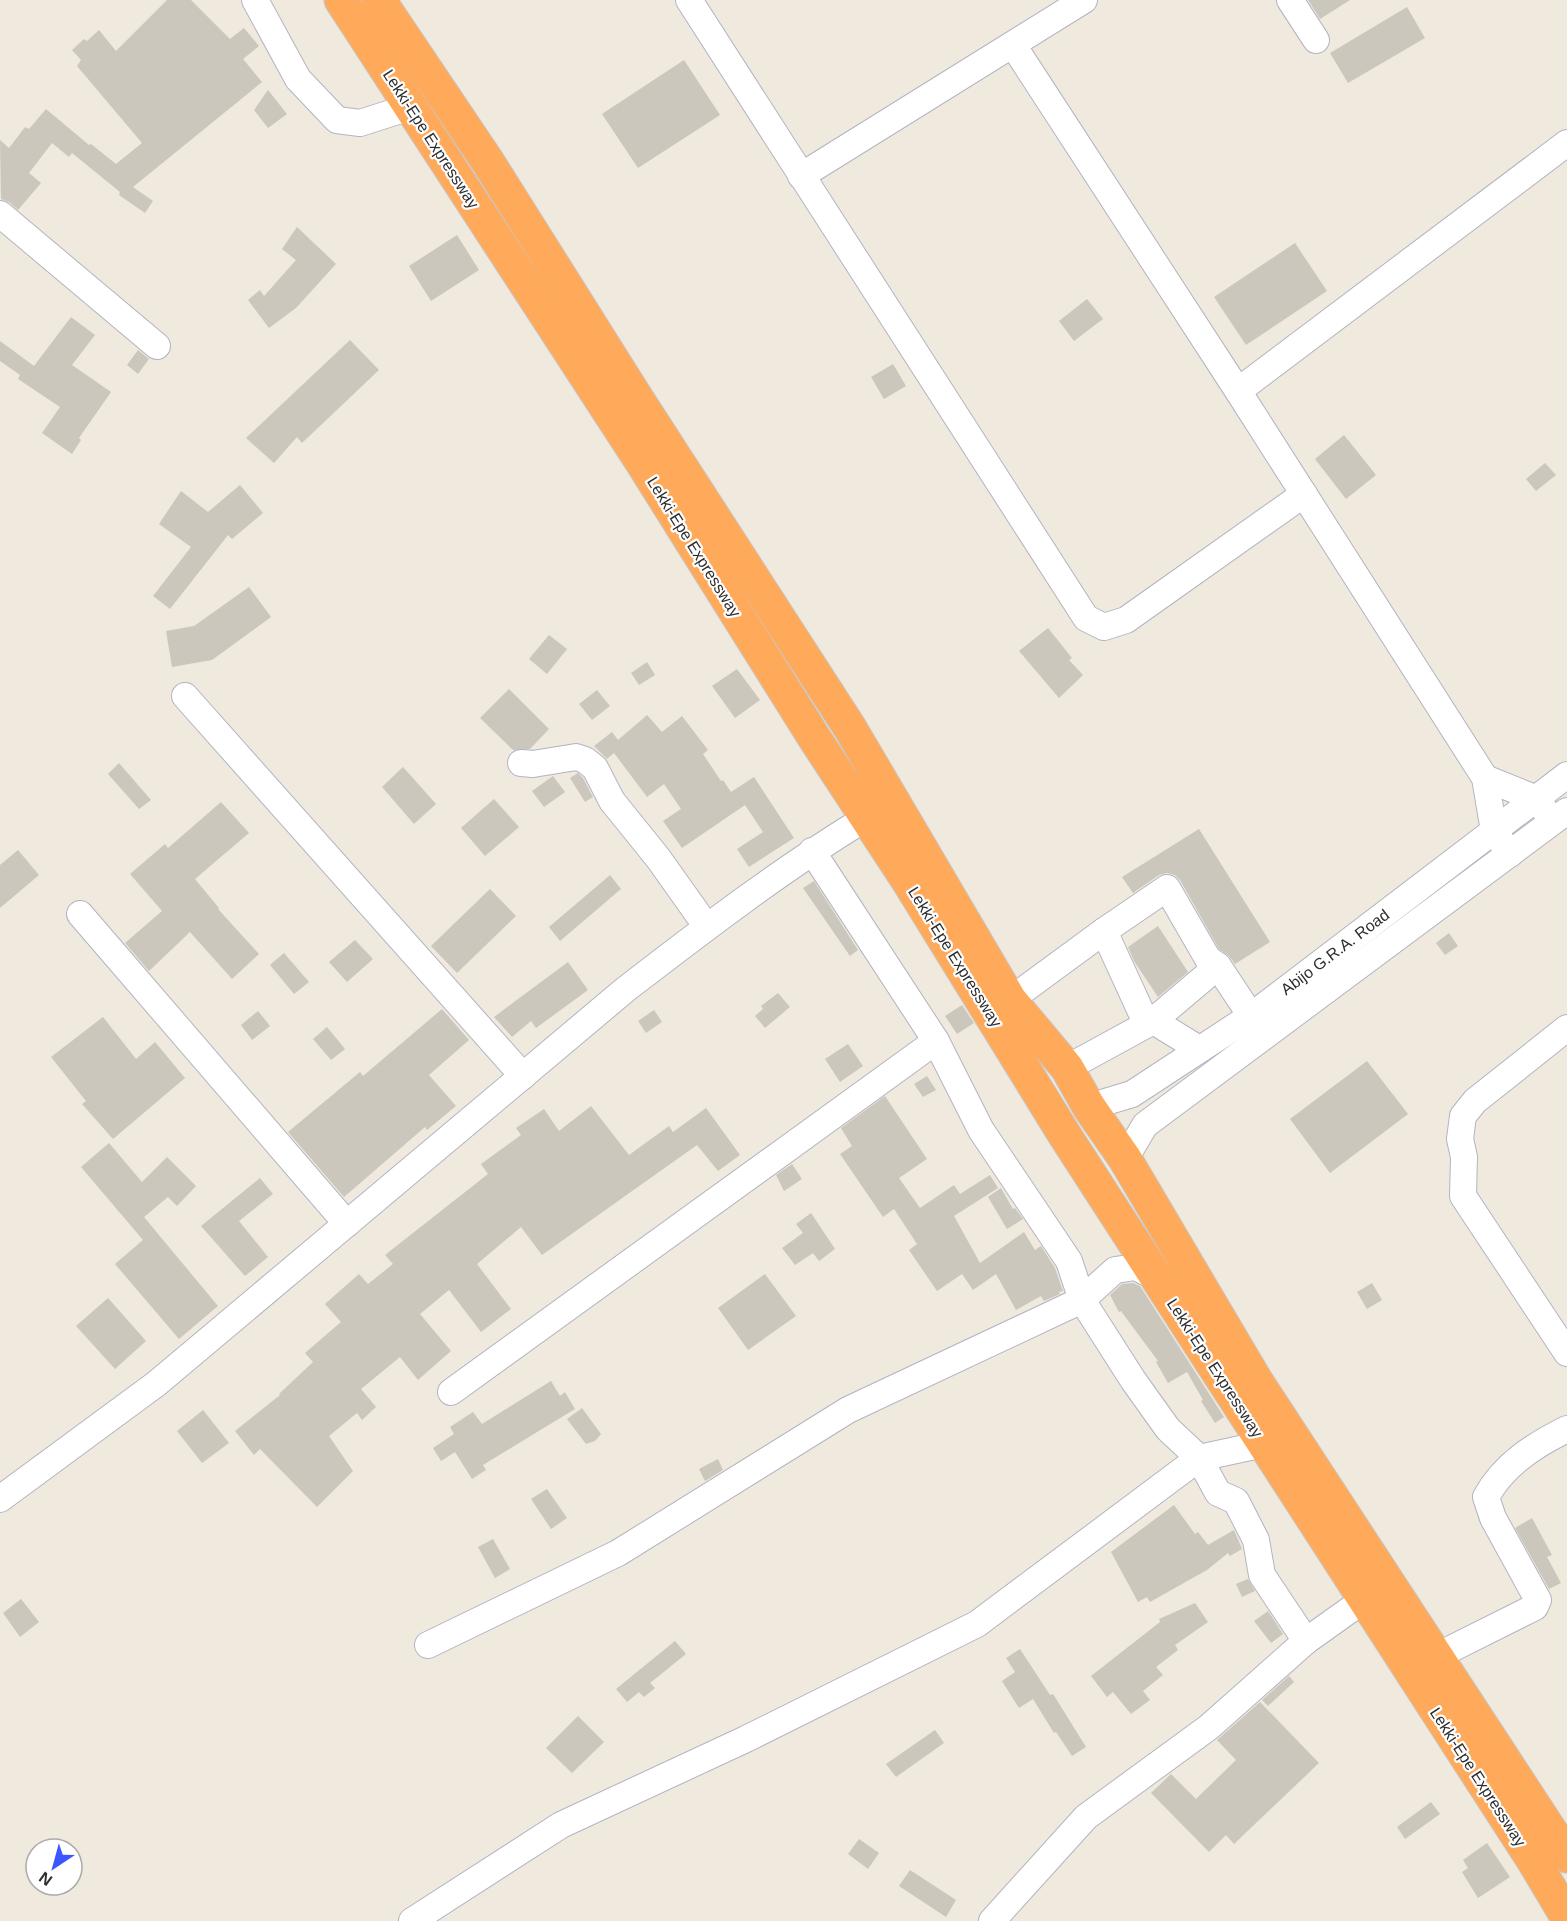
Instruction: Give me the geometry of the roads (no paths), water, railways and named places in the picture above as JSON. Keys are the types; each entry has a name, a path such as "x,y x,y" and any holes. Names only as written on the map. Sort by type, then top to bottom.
{"highway":[{"name":"Lekki-Epe Expressway","path":"341,0 641,461 910,885 1064,1134 1365,1599 1567,1917"},
{"name":"Lekki-Epe Expressway","path":"379,0 494,172 850,728 1010,1000 1067,1068 1089,1107 1125,1159 1255,1379 1567,1856"},
{"path":"609,415 636,397"}],"street":[{"path":"255,0 298,79 337,120 360,123 410,106"},
{"path":"689,0 1086,618 1104,627 1126,620 1304,494"},
{"path":"801,176 1084,0"},
{"path":"1290,0 1316,40"},
{"path":"1013,45 1238,391 1485,778 1494,831 1510,854"},
{"path":"1238,391 1567,143"},
{"path":"0,214 157,346"},
{"path":"185,696 523,1076"},
{"path":"521,763 533,764 576,757 585,760 594,768 612,801 658,858 707,927"},
{"name":"Abijo G.R.A. Road","path":"1089,1107 1132,1094 1251,1016 1567,775"},
{"path":"1485,778 1536,799 1560,816"},
{"name":"Abijo G.R.A. Road","path":"1125,1159 1145,1125 1560,816"},
{"path":"0,1498 156,1384 626,989 812,851 866,818"},
{"path":"812,851 936,1041 981,1130 1069,1261 1082,1300 1133,1380 1168,1429 1199,1458 1218,1493 1236,1502 1256,1540 1262,1575 1306,1641"},
{"path":"1010,1000 1167,888 1213,963 1251,1016"},
{"path":"80,914 347,1224"},
{"path":"1104,931 1148,1018 1199,1049"},
{"path":"1067,1068 1148,1018 1213,963"},
{"path":"1567,1028 1475,1101 1463,1116 1460,1139 1464,1157 1463,1196 1567,1353"},
{"path":"451,1392 936,1041"},
{"path":"428,1645 618,1553 848,1410 1082,1300 1115,1270 1136,1267 1157,1278"},
{"path":"1437,1656 1535,1607 1538,1600 1493,1518 1486,1497 1493,1484 1515,1461 1539,1443 1567,1429"},
{"path":"412,1921 561,1825 746,1739 977,1624 1199,1458 1264,1444"},
{"path":"992,1921 1086,1817 1209,1727 1306,1641 1365,1599"}]}
